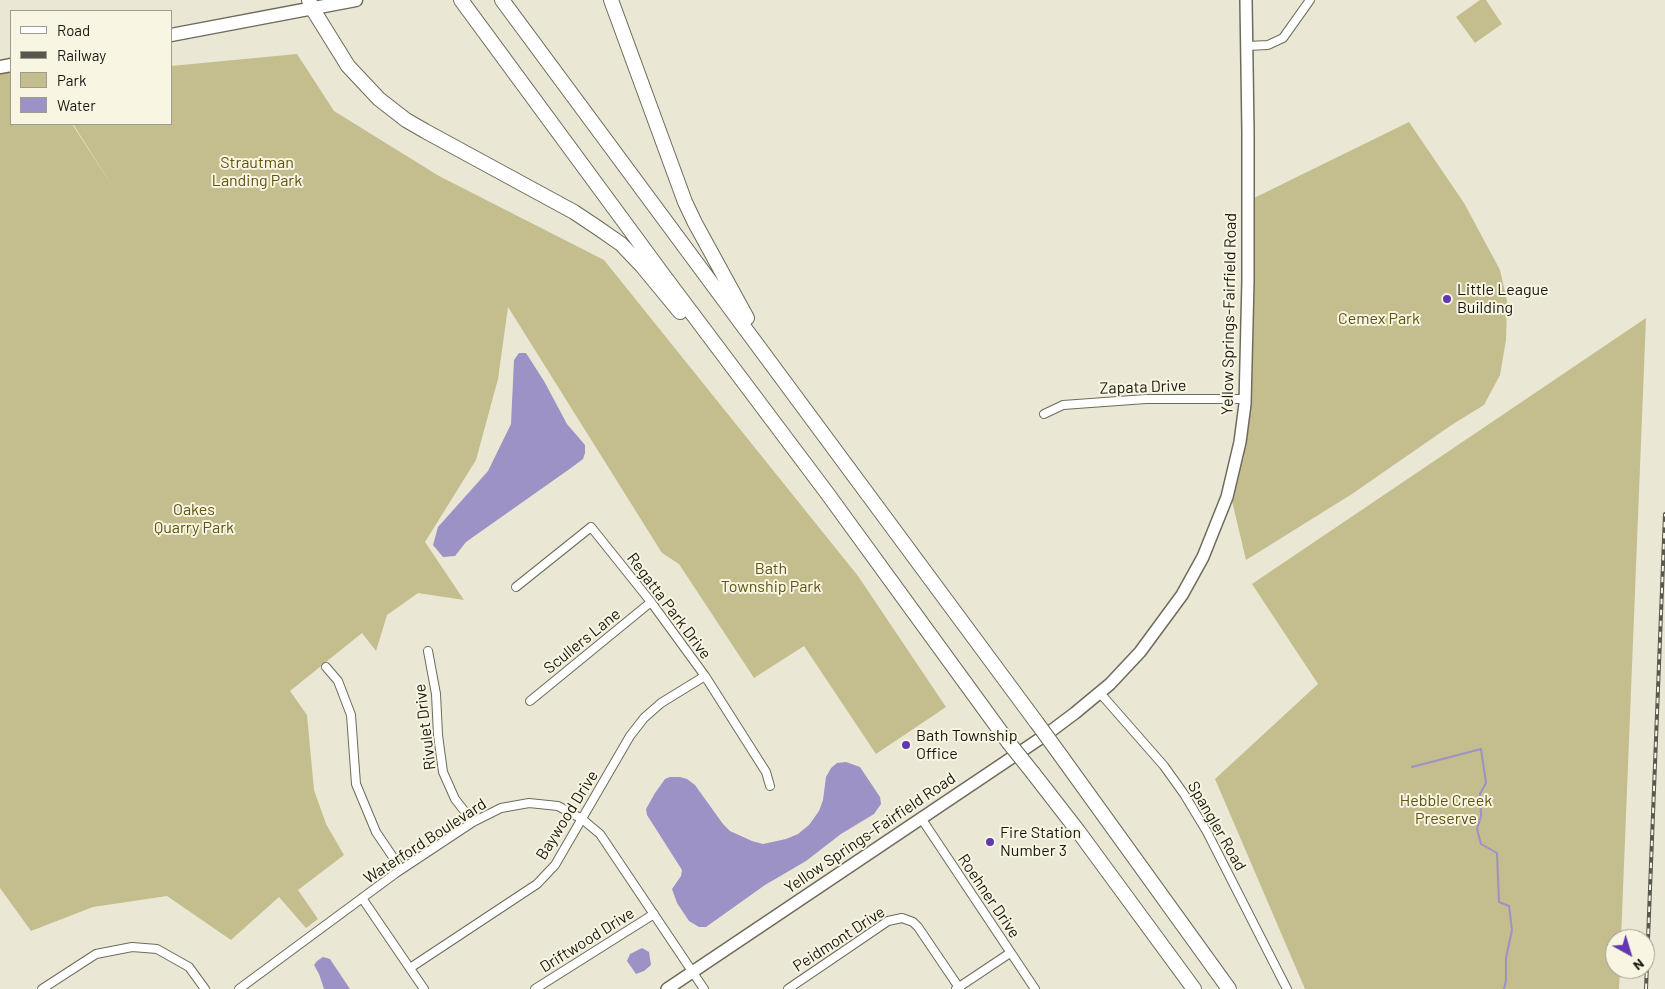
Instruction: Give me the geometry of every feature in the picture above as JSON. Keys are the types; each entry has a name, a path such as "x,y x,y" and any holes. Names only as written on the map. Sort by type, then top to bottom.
{"highway":[{"path":"461,0 664,276 827,493 1009,743 1078,831 1194,989"},
{"path":"611,0 694,223 755,332 796,396"},
{"path":"504,3 1037,723 1229,989"},
{"path":"311,4 348,66 367,89 392,110 425,131 574,212 621,244 642,266 827,493"}],"main road":[{"path":"172,35 311,4 356,0"},
{"name":"Yellow Springs-Fairfield Road","path":"667,989 1047,734 1100,693 1126,668 1150,640 1182,595 1203,557 1221,514 1240,442 1245,399 1248,280 1246,0"}],"street":[{"path":"1247,46 1268,45 1283,38 1310,0"},
{"name":"Zapata Drive","path":"1044,414 1063,405 1150,399 1245,399"},
{"name":"Regatta Park Drive","path":"516,587 590,527 651,602 705,676 766,772 770,786"},
{"name":"Scullers Lane","path":"530,701 651,602"},
{"name":"Rivulet Drive","path":"428,651 436,694 438,735 443,772 455,799 473,822"},
{"path":"326,668 338,681 352,715 356,784 376,832 401,870"},
{"name":"Baywood Drive","path":"410,968 537,884 555,865 630,736 644,718 661,703 705,676"},
{"name":"Spangler Road","path":"1100,693 1164,766 1184,794 1207,832 1287,989"},
{"name":"Waterford Boulevard","path":"239,989 401,870 473,822 501,808 529,803 558,806 582,818 600,834 704,989"},
{"name":"Roehner Drive","path":"921,818 1035,989"},
{"path":"362,898 424,989"},
{"name":"Driftwood Drive","path":"535,989 654,914"},
{"name":"Peidmont Drive","path":"788,989 888,921 897,918 907,919 918,927 958,988"},
{"path":"42,989 96,954 132,947 157,949 189,967 205,989"},
{"path":"958,988 1010,953"}],"green space":[{"path":"1480,0 1486,0 1502,24 1475,43 1456,17"},
{"name":"Oakes Quarry Park","path":"297,54 334,111 439,176 604,260 858,576 946,707 876,754 804,646 754,678 679,564 662,553 508,307 498,379 476,460 425,542 464,600 418,593 387,615 376,651 362,633 290,691 307,715 314,790 326,824 344,855 298,890 318,919 306,928 279,897 231,940 167,896 93,907 31,931 0,888 0,68 10,66 10,125 73,125 115,190 74,125 172,125 172,66"},
{"name":"Cemex Park","path":"1409,122 1464,203 1500,270 1507,301 1506,340 1500,375 1484,405 1453,424 1352,494 1246,560 1232,501 1251,410 1252,199"},
{"name":"Hebble Creek Preserve","path":"1646,318 1621,929 1605,929 1605,979 1620,979 1619,989 1305,989 1215,779 1318,684 1252,584"}],"water":[{"path":"519,353 526,353 544,381 567,424 585,445 583,459 466,542 455,556 443,557 433,545 438,527 488,471 511,424 514,360"},
{"path":"846,762 860,767 880,797 881,804 874,814 841,834 806,861 765,885 706,927 699,927 689,921 677,903 672,889 681,876 682,870 647,815 646,809 665,779 680,777 687,779 695,785 730,831 763,844 786,839 798,834 809,825 819,811 823,800 826,777 831,768 837,763"},
{"path":"642,948 649,952 651,965 644,971 636,974 627,961 630,954"},
{"path":"323,957 330,959 350,989 324,989 314,965"}],"waterway":[{"path":"1412,767 1481,749 1486,783 1480,794 1481,816 1477,829 1481,844 1497,853 1499,902 1509,906 1512,930 1506,958 1504,989"}],"railway":[{"path":"1646,989 1665,514"}],"place":[{"name":"Little League Building","path":"1447,299"},
{"name":"Bath Township Office","path":"906,745"},
{"name":"Fire Station Number 3","path":"990,842"}],"park label":[{"name":"Strautman Landing Park","path":"257,172"},
{"name":"Bath Township Park","path":"771,578"}]}
